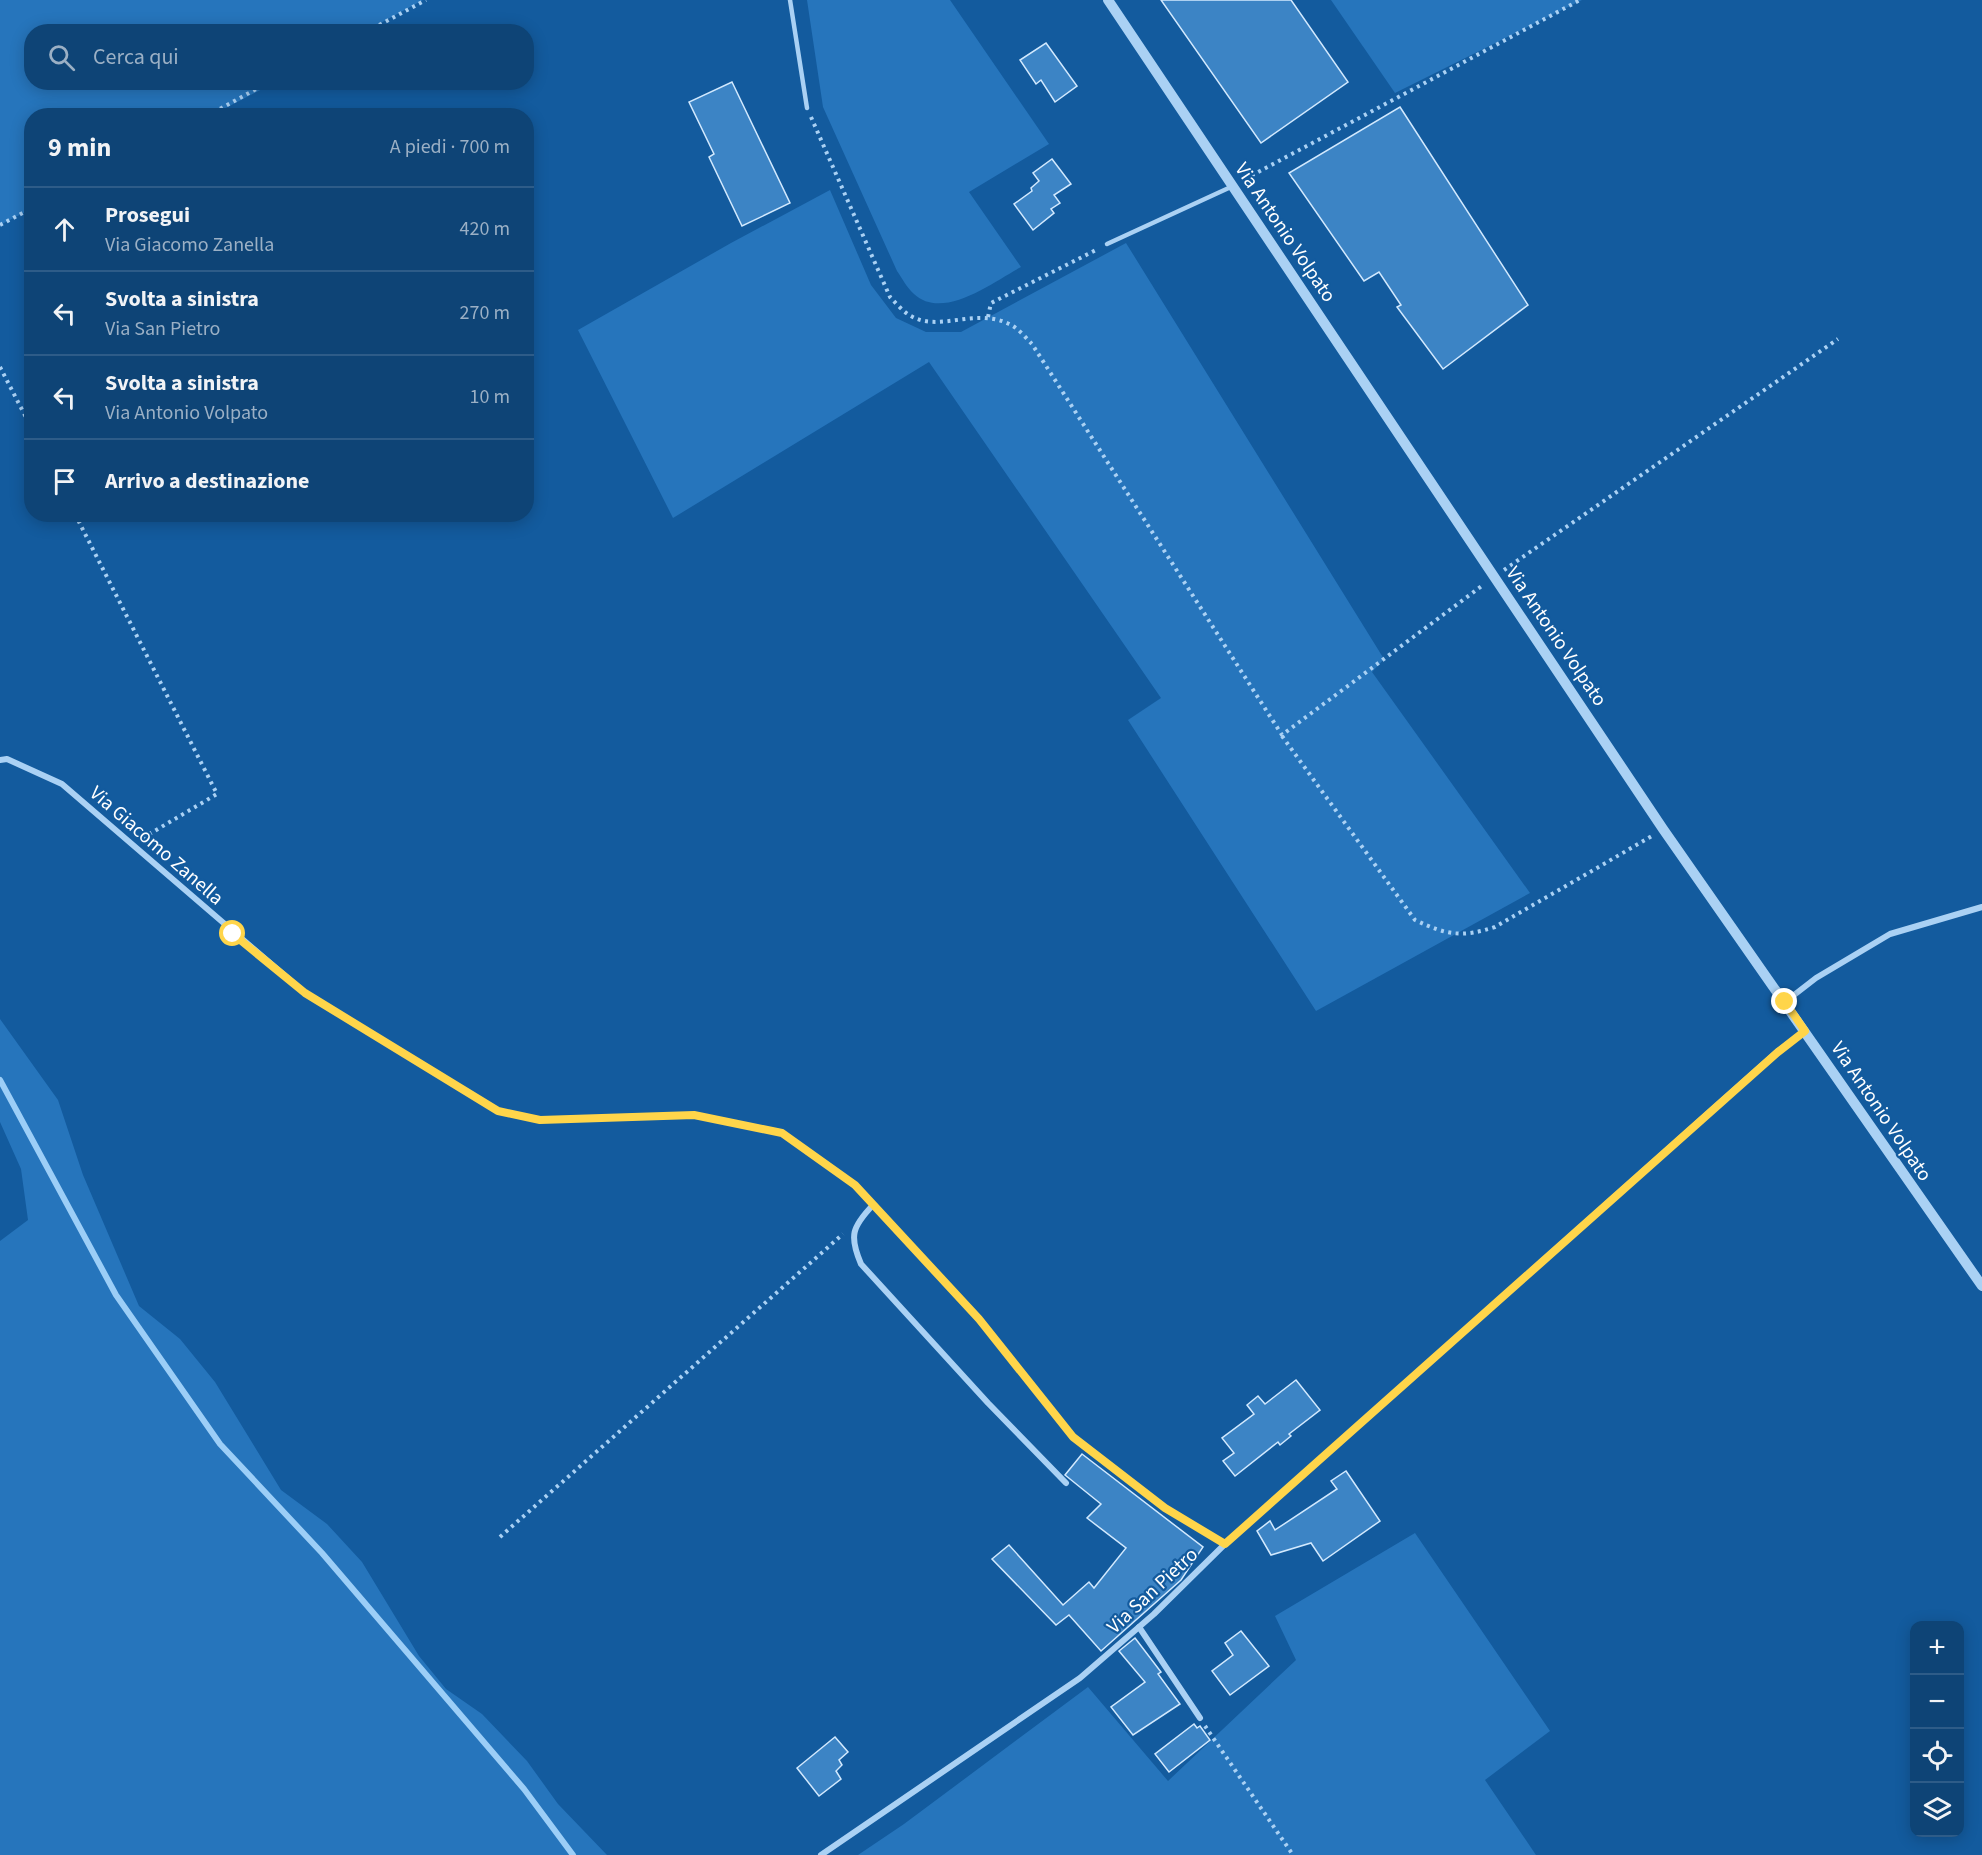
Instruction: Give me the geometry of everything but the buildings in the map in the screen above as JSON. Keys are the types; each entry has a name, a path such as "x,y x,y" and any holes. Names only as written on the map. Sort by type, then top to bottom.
{"street":[{"name":"Via Antonio Volpato","path":"1108,0 1663,830 1982,1287"},
{"name":"Via Giacomo Zanella","path":"0,760 7,759 62,784 305,993 498,1111 540,1120 694,1115 782,1133 855,1185 979,1319 1073,1437 1165,1508 1225,1544"},
{"path":"1785,1002 1816,978 1890,934 1982,907"},
{"name":"Via San Pietro","path":"820,1855 1080,1678 1139,1627 1225,1544 1768,1060 1805,1031"},
{"path":"873,1205 857,1222 853,1238 861,1264 988,1404 1066,1483"},
{"path":"1139,1627 1194,1713 1200,1718"}],"lane":[{"path":"790,0 807,108"},
{"path":"1107,244 1233,186"}],"path":[{"path":"381,24 426,0"},
{"path":"1233,186 1580,0"},
{"path":"222,108 254,90"},
{"path":"807,108 890,297 910,316 932,323 964,317 988,317 1012,325 1032,344 1281,735 1415,920 1440,932 1468,936 1495,927 1663,830"},
{"path":"0,225 24,212"},
{"path":"988,317 991,303 1107,244"},
{"path":"1281,735 1495,576 1838,339"},
{"path":"0,367 24,414"},
{"path":"79,522 217,794 131,845"},
{"path":"500,1537 857,1222"},
{"path":"1200,1718 1293,1855"}],"shaded area":[{"path":"0,0 423,0 379,24 24,24 24,90 260,90 226,108 24,108 24,213 0,225"},
{"path":"807,0 950,0 1049,144 969,192 1021,267 968,296 953,301 939,303 926,301 909,289 897,271 823,107"},
{"path":"1331,0 1582,0 1395,93"},
{"path":"830,190 871,285 896,318 926,332 961,332 1126,243 1384,659 1372,672 1530,893 1316,1011 1128,720 1161,698 929,362 673,518 578,330"},
{"path":"0,1019 58,1100 83,1175 139,1306 180,1339 215,1382 281,1490 327,1524 362,1562 419,1656 446,1689 482,1714 527,1761 558,1804 607,1855 0,1855 0,1241 28,1220 21,1169 0,1122"},
{"path":"1415,1533 1550,1731 1485,1780 1536,1855 858,1855 904,1824 1088,1687 1168,1781 1296,1660 1275,1616"}],"waterway":[{"path":"0,1080 116,1295 220,1444 322,1553 524,1789 573,1855"}],"route":[{"path":"233,934 305,993 498,1111 540,1120 694,1115 782,1133 855,1185 979,1319 1073,1437 1165,1508 1225,1544 1778,1052 1805,1031 1785,1002"}]}
